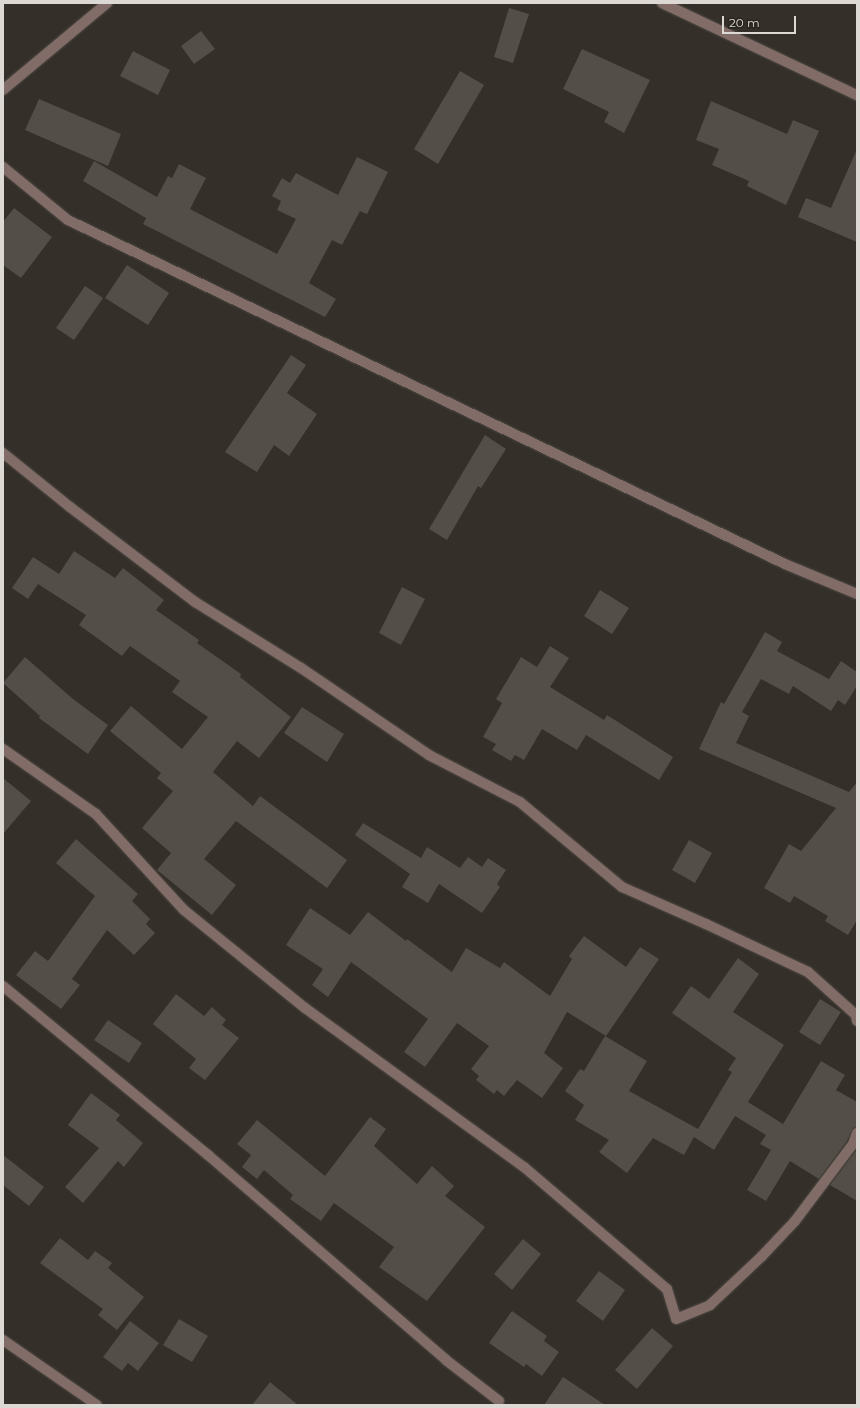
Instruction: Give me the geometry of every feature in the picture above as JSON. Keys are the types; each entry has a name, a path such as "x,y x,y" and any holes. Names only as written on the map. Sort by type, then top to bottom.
{"street":[{"path":"3,90 107,3"},
{"path":"662,3 857,95"},
{"path":"3,167 68,220 785,564 857,594"},
{"path":"3,453 70,507 195,602 301,668 429,755 520,802 622,887 706,924 808,972 856,1015 857,1021"},
{"path":"3,749 96,814 184,910 305,1008 536,1177 667,1289 676,1318 710,1305 762,1256 804,1209 853,1144 857,1133"},
{"path":"3,986 208,1155 446,1360 499,1401"},
{"path":"3,1340 97,1405"}],"building":[{"path":"509,8 529,14 513,63 494,57"},
{"path":"201,31 215,49 194,64 181,46"},
{"path":"582,49 650,80 624,133 604,122 609,112 563,89"},
{"path":"133,51 170,70 158,95 120,76"},
{"path":"460,71 484,85 438,164 414,149"},
{"path":"39,99 121,134 108,166 25,130"},
{"path":"711,101 787,134 793,120 819,131 786,205 747,186 749,181 712,165 719,149 696,140"},
{"path":"857,149 857,242 798,217 806,198 831,208"},
{"path":"357,157 388,172 367,214 360,211 342,245 332,240 309,283 336,299 325,317 143,224 146,218 83,181 94,161 157,197 168,176 172,178 179,164 206,178 190,209 277,254 296,219 277,210 281,201 272,196 282,178 290,183 296,173 338,195"},
{"path":"14,208 52,237 21,278 3,265 3,222"},
{"path":"127,265 169,293 148,325 105,298"},
{"path":"85,286 103,298 74,340 56,328"},
{"path":"291,355 306,365 287,393 317,414 289,456 274,445 257,472 225,452"},
{"path":"485,435 506,449 481,488 478,486 447,540 429,529"},
{"path":"74,551 115,578 123,568 164,600 156,610 199,640 197,643 241,674 240,677 291,717 259,758 237,741 213,772 253,806 260,796 347,860 327,888 236,821 204,859 236,885 212,915 157,870 171,853 142,828 173,791 157,778 161,773 110,731 131,706 182,749 208,717 172,692 180,681 130,646 122,656 79,625 86,615 38,584 28,599 12,588 33,557 59,574"},
{"path":"402,587 425,599 401,645 379,633"},
{"path":"600,590 629,608 612,634 584,616"},
{"path":"765,632 782,642 777,651 829,679 841,661 857,672 857,686 845,705 838,700 831,711 793,686 789,694 761,679 742,712 749,716 736,743 849,792 857,782 857,920 848,935 825,921 828,916 794,896 790,903 764,888 789,844 801,851 836,808 699,749 721,702 724,704"},
{"path":"550,646 569,658 550,687 604,720 607,715 673,757 659,780 586,735 577,750 542,729 524,760 515,755 511,761 492,750 496,744 483,737 502,703 496,699 521,657 537,667"},
{"path":"25,657 73,699 108,725 88,754 39,718 40,716 3,683"},
{"path":"302,707 344,734 327,762 284,733"},
{"path":"3,778 31,801 3,834"},
{"path":"363,823 421,858 427,847 460,868 468,857 482,867 488,858 506,870 497,884 500,887 482,913 439,884 428,903 402,887 410,874 355,835"},
{"path":"76,839 138,894 132,901 150,919 146,924 155,933 134,955 107,930 72,979 80,985 61,1009 16,975 35,951 48,961 95,896 56,863"},
{"path":"689,840 712,853 695,883 672,870"},
{"path":"310,908 350,935 368,912 406,941 407,939 452,972 466,948 500,968 504,962 550,996 572,959 569,956 584,936 626,967 640,947 659,959 606,1036 567,1012 544,1053 563,1068 542,1098 517,1080 504,1096 497,1090 494,1094 476,1080 479,1076 471,1069 489,1046 457,1023 425,1067 404,1052 428,1019 351,962 328,997 312,985 323,969 286,945"},
{"path":"738,958 759,974 733,1012 784,1045 748,1102 783,1124 821,1061 845,1075 836,1090 857,1102 857,1127 853,1128 847,1141 819,1179 790,1161 766,1201 747,1190 771,1150 760,1144 766,1135 735,1116 714,1150 694,1137 684,1155 653,1138 627,1173 599,1152 609,1140 575,1120 584,1105 565,1091 580,1069 584,1071 605,1036 647,1061 629,1091 698,1129 732,1072 728,1070 736,1058 672,1013 691,986 709,999"},
{"path":"176,994 204,1016 212,1007 226,1020 222,1025 239,1038 205,1080 189,1068 196,1059 153,1024"},
{"path":"820,999 841,1012 820,1045 799,1032"},
{"path":"108,1020 142,1043 129,1063 94,1040"},
{"path":"91,1093 120,1115 116,1120 143,1143 124,1167 118,1161 83,1203 65,1187 99,1148 68,1125"},
{"path":"370,1117 386,1129 374,1146 417,1184 432,1166 454,1186 445,1196 485,1227 427,1301 379,1267 394,1247 334,1203 321,1221 290,1199 293,1195 264,1170 257,1179 242,1167 251,1155 237,1144 257,1120 325,1176"},
{"path":"857,1149 857,1201 830,1185"},
{"path":"3,1155 44,1187 29,1206 3,1185"},
{"path":"60,1238 88,1260 95,1251 112,1263 108,1268 144,1297 117,1330 98,1315 103,1309 40,1263"},
{"path":"523,1239 541,1254 512,1290 494,1274"},
{"path":"599,1271 625,1290 603,1321 576,1301"},
{"path":"512,1311 547,1336 544,1341 559,1352 542,1376 526,1364 524,1367 489,1343"},
{"path":"179,1319 208,1336 192,1362 163,1345"},
{"path":"130,1321 159,1343 138,1371 128,1363 122,1371 103,1357"},
{"path":"652,1328 673,1346 637,1389 615,1370"},
{"path":"563,1377 605,1405 544,1405"},
{"path":"270,1382 298,1405 252,1405"}]}
